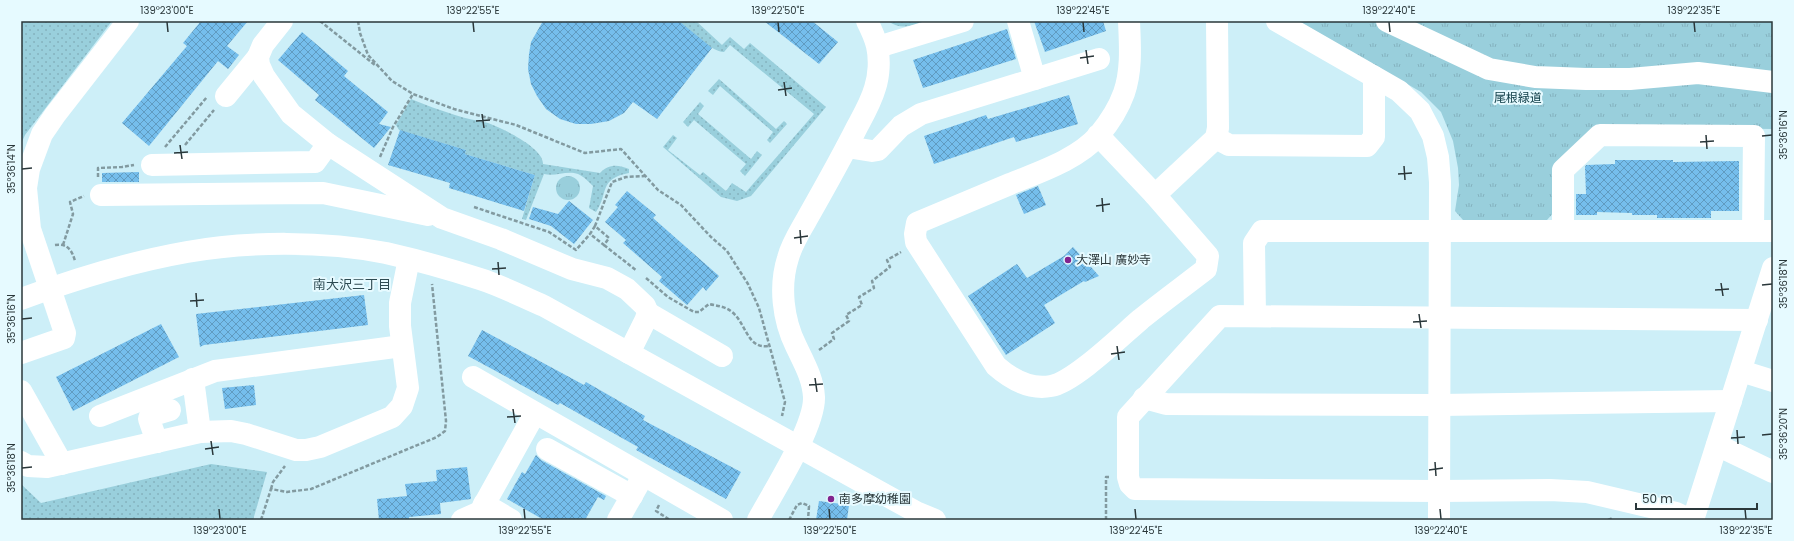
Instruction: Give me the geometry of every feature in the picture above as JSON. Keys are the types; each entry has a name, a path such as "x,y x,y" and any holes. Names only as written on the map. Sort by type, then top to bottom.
{"street":[{"path":"21,353 64,338 65,333 30,229 26,188 31,163 42,134 128,21"},
{"path":"226,96 258,57 263,45 282,21"},
{"path":"758,520 798,446 810,421 813,408 814,397 811,380 806,364 795,346 786,317 783,287 785,270 791,248 847,147 875,88 878,73 878,47 867,21"},
{"path":"878,47 963,21"},
{"path":"1018,21 1036,79"},
{"path":"1098,135 1208,256 1206,269 1142,318 1068,381 1051,386 1033,386 1020,383 1006,376 996,366 916,242 914,234 917,223 1052,166 1077,153 1098,135 1118,106 1124,93 1128,78 1130,55 1129,21"},
{"path":"1154,195 1216,138 1218,128 1217,21"},
{"path":"1277,21 1399,91 1420,111 1434,136 1438,157 1440,182 1439,520"},
{"path":"1387,21 1489,69 1535,77 1630,79 1698,73 1773,82"},
{"path":"258,57 264,76 280,100 306,127 328,144 442,218"},
{"path":"847,147 872,151 878,150 901,126 921,114 1099,59"},
{"path":"1216,138 1229,145 1367,146 1374,137 1374,76"},
{"path":"1255,316 1254,243 1262,231 1563,231 1763,231 1754,136 1600,135 1564,170 1563,231"},
{"path":"161,164 315,162 328,144"},
{"path":"95,194 323,193 442,218 501,239 572,269 608,278 618,283 637,297 645,306 648,313 722,356"},
{"path":"21,298 126,265 187,252 232,246 295,245 341,247 386,253 481,279 544,306 918,513 935,520"},
{"path":"21,462 37,468 62,464 200,432 216,431 239,432 296,450 306,450 320,446 392,417 402,406 408,388 402,346 400,302 409,259"},
{"path":"1757,320 1440,316 1220,316 1128,416 1128,477 1130,484 1135,489 1143,490 1550,490 1587,492 1676,513 1692,520 1757,320 1769,297 1773,268"},
{"path":"629,353 648,313"},
{"path":"100,416 215,371 402,346"},
{"path":"1741,371 1773,381"},
{"path":"474,377 722,520"},
{"path":"193,379 200,432"},
{"path":"21,391 62,464"},
{"path":"1144,398 1166,404 1440,405 1731,401"},
{"path":"157,442 149,419 150,416 170,410"},
{"path":"462,520 480,512 484,504 537,443 536,413"},
{"path":"537,443 632,496"},
{"path":"1717,445 1773,472"},
{"path":"618,520 644,475"},
{"path":"484,504 511,520"}],"path":[{"path":"320,21 356,51 379,67"},
{"path":"358,21 360,33 368,55 392,81 413,94 454,109 516,125 585,153 621,150 658,190 681,204 711,238 727,251 748,284 759,308 768,346 785,402 782,417"},
{"path":"377,164 393,127 413,94"},
{"path":"161,164 226,96"},
{"path":"98,168 122,168"},
{"path":"471,207 549,232 576,250 590,234 612,182 626,177 645,176"},
{"path":"63,245 73,214 70,202 95,194"},
{"path":"594,226 609,238 604,245"},
{"path":"590,234 639,273"},
{"path":"822,357 819,350 834,339 832,333 849,322 846,314 862,304 859,297 874,288 872,281 890,267 888,260 916,242"},
{"path":"51,246 63,245 69,248 73,253 75,261"},
{"path":"645,278 668,297 694,312 699,312 709,304 723,307 733,312 754,343 761,347 768,346"},
{"path":"271,489 273,482 287,463"},
{"path":"1106,520 1106,477 1128,477"},
{"path":"789,520 797,505 802,503 809,506 808,520"}],"green space":[{"path":"21,21 112,21 25,135 21,144"},
{"path":"679,21 696,21 722,45 730,37 744,49 750,43 826,107 751,196 737,201 721,197 663,147 673,135 677,138 668,150 700,175 703,172 726,191 732,183 746,192 814,114 730,45 724,52 719,51 700,40"},
{"path":"888,21 929,21 908,26 898,26"},
{"name":"尾根緑道","path":"1298,21 1773,21 1773,129 1608,127 1560,165 1556,210 1547,220 1463,220 1455,211 1459,185 1458,168 1453,141 1441,112 1421,92"},
{"path":"719,79 776,129 784,121 787,124 770,143 767,140 773,132 720,86 713,95 708,91"},
{"path":"411,99 459,116 488,123 503,129 530,145 537,152 543,164 600,173 610,166 621,166 629,169 629,173 619,176 608,183 596,212 589,208 593,186 582,176 574,173 552,175 544,174 526,220 522,219 535,175 465,154 466,150 399,130 396,125"},
{"path":"700,102 704,106 698,114 751,159 757,151 762,155 745,176 740,171 746,164 694,120 688,127 683,122"},
{"path":"568,176 577,179 580,188 577,197 568,200 559,197 556,188 559,179"},
{"path":"211,464 267,472 253,520 21,520 21,484 41,503"}],"building":[{"path":"201,21 248,21 227,46 239,55 228,69 218,61 149,146 122,123 187,46 183,43"},
{"path":"543,21 679,21 712,48 657,119 633,102 624,113 609,121 591,124 576,124 560,119 546,109 531,84 528,69 531,42"},
{"path":"764,21 812,21 838,42 819,64"},
{"path":"1034,21 1103,21 1106,31 1045,52"},
{"path":"1007,29 1016,59 923,88 913,60"},
{"path":"302,32 348,71 344,76 388,112 379,124 391,127 374,148 315,100 319,95 278,60"},
{"path":"1069,95 1078,124 1016,142 1014,137 934,164 924,136 986,115 988,119"},
{"path":"400,130 466,150 465,154 535,175 524,211 449,188 450,183 388,165"},
{"path":"1615,160 1673,160 1673,162 1739,161 1739,211 1711,211 1711,218 1657,218 1657,215 1632,215 1632,213 1597,212 1597,215 1576,215 1576,194 1586,194 1586,165 1615,164"},
{"path":"139,172 139,182 102,182 102,173"},
{"path":"1038,186 1046,205 1024,214 1016,195"},
{"path":"627,191 656,215 653,218 719,276 706,291 703,287 687,305 659,281 662,277 623,243 626,240 605,222 618,207 615,205"},
{"path":"569,201 593,220 574,244 551,226 529,219 533,207 558,214"},
{"path":"1073,247 1099,276 1085,282 1084,281 1044,305 1055,323 1006,355 968,296 1017,264 1027,278 1064,256"},
{"path":"364,295 368,325 204,345 200,347 196,314"},
{"path":"161,324 179,357 73,411 56,377"},
{"path":"482,330 584,385 586,382 645,416 643,420 741,472 726,499 636,450 638,447 560,403 558,405 468,356"},
{"path":"254,385 256,405 225,409 222,388"},
{"path":"536,455 541,460 606,496 604,500 598,497 585,520 544,520 507,499 522,472 525,474"},
{"path":"467,467 471,499 440,503 441,514 409,517 409,520 379,520 377,499 407,496 405,484 437,481 436,470"},
{"path":"819,501 849,505 847,520 816,520"}],"place":[{"name":"大澤山 廣妙寺","path":"1068,260"},
{"name":"南多摩幼稚園","path":"831,499"}],"district":[{"name":"南大沢三丁目","path":"352,284"}]}
